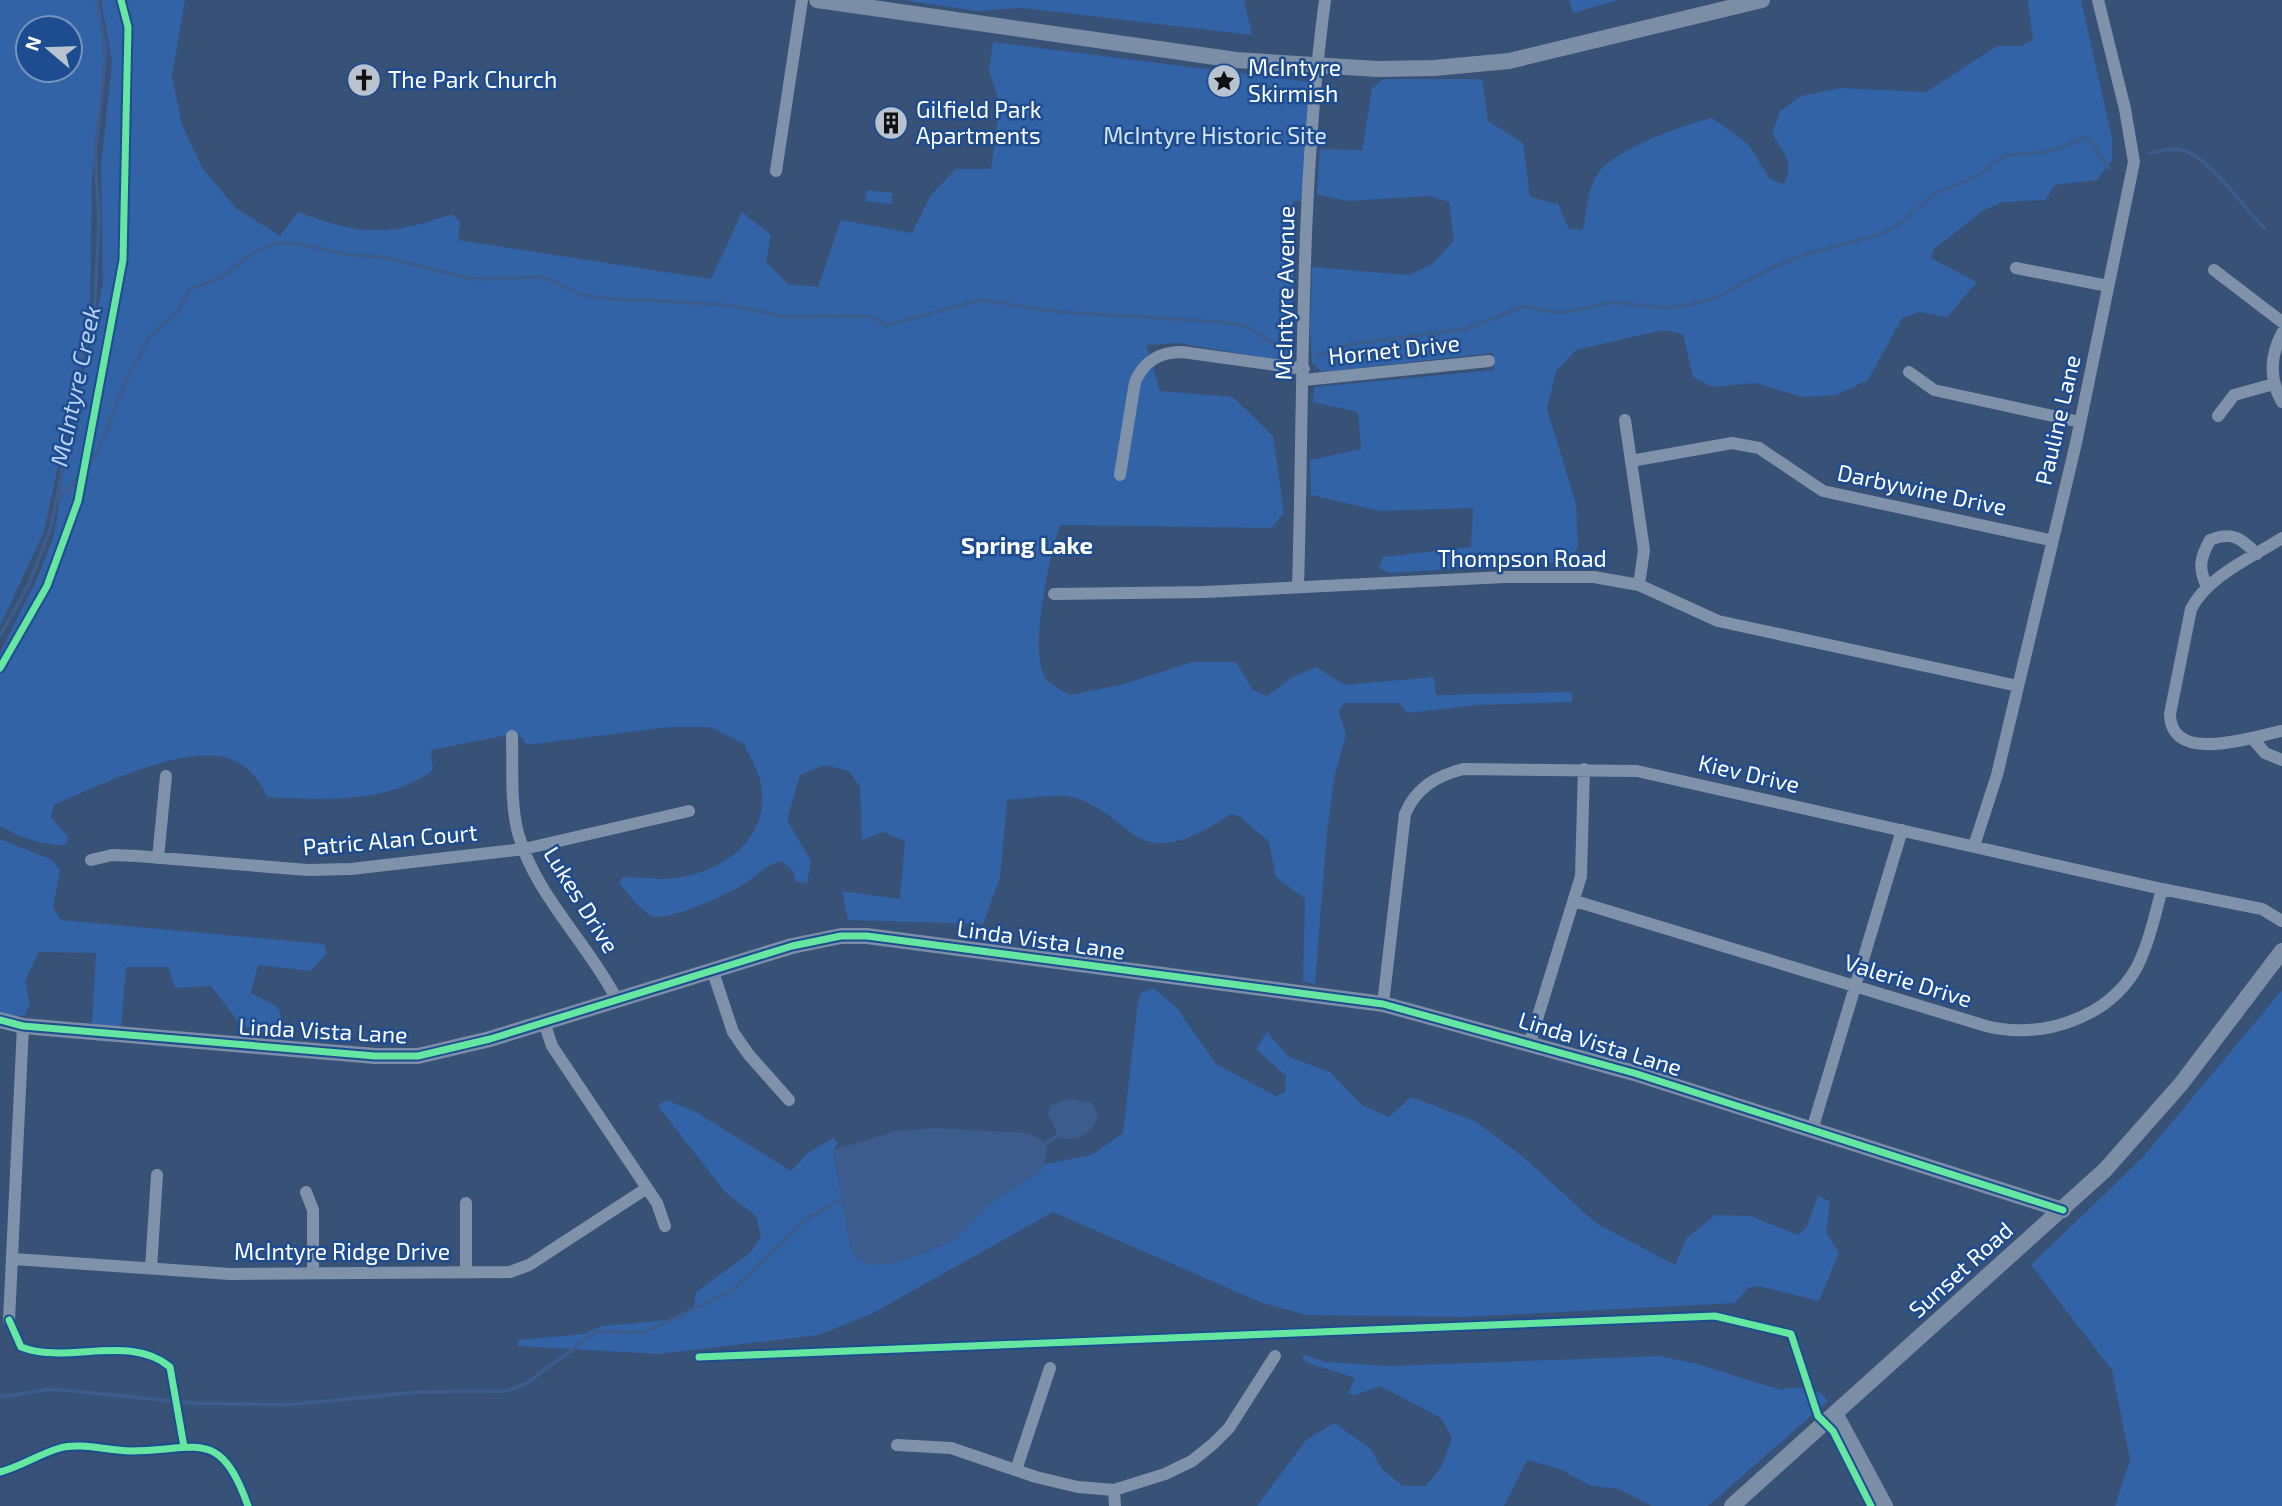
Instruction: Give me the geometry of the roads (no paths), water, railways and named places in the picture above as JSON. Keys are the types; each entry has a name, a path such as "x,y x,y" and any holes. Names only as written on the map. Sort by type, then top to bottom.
{"street":[{"path":"776,171 802,0"},
{"path":"817,0 1161,50 1317,66 1434,68 1509,61 1762,0"},
{"name":"McIntyre Avenue","path":"1298,587 1308,208 1317,66 1325,0"},
{"name":"Pauline Lane","path":"1974,846 1997,775 2050,540 2080,422 2134,162 2125,108 2098,0"},
{"path":"2015,268 2108,286"},
{"path":"2214,270 2282,322"},
{"path":"2282,333 2273,357 2274,384 2282,402"},
{"name":"Hornet Drive","path":"1120,475 1135,382 1140,370 1151,360 1170,352 1304,375 1489,361"},
{"path":"1909,372 1934,390 2080,422"},
{"path":"2218,416 2234,395 2274,384"},
{"path":"1625,420 1644,550 1639,585"},
{"name":"Darbywine Drive","path":"1631,461 1732,443 1747,444 1759,448 1824,491 2050,540"},
{"path":"2207,587 2200,572 2200,561 2210,540 2224,534 2237,537 2257,554"},
{"path":"2282,538 2207,587 2191,609 2170,723 2181,737 2208,744 2231,745 2282,731"},
{"name":"Thompson Road","path":"1054,594 1572,576 1619,580 1639,585 1718,621 2018,685"},
{"name":"Lukes Drive","path":"512,736 515,813 524,849 537,877 607,979 617,1000"},
{"path":"2253,739 2265,753 2282,760"},
{"name":"Kiev Drive","path":"1382,1004 1401,829 1409,803 1419,791 1444,774 1463,769 1637,771 2262,909 2282,921"},
{"path":"1530,1042 1575,901 1583,847 1584,769"},
{"path":"158,858 166,775"},
{"name":"Patric Alan Court","path":"91,860 112,855 328,870 524,849 689,811"},
{"path":"1812,1130 1902,830"},
{"name":"Valerie Drive","path":"1575,901 2007,1031 2056,1027 2087,1013 2123,986 2137,967 2162,889"},
{"name":"Linda Vista Lane","path":"0,1020 23,1026 401,1057 440,1052 712,969 819,940 867,936 1382,1004 1530,1042 1987,1183 2063,1210"},
{"name":"Sunset Road","path":"1732,1506 2063,1210 2149,1123 2282,951"},
{"path":"712,969 733,1032 749,1055 789,1100"},
{"path":"544,1022 552,1046 657,1203 665,1226"},
{"path":"9,1320 23,1026"},
{"path":"151,1268 157,1175"},
{"name":"McIntyre Ridge Drive","path":"14,1259 230,1274 510,1272 529,1265 647,1188"},
{"path":"306,1192 313,1210 313,1273"},
{"path":"466,1203 466,1272"},
{"path":"897,1445 951,1448 1060,1483 1114,1490 1165,1474 1192,1461 1213,1444 1229,1428 1275,1356"},
{"path":"1016,1470 1050,1368"},
{"path":"1835,1413 1885,1506"},
{"path":"1114,1490 1115,1506"}],"waterway":[{"name":"McIntyre Creek","path":"0,636 28,586 50,530 61,479 66,422 94,317 99,222 95,153 106,51 97,0"},
{"path":"1319,355 1351,344 1466,329 1524,306 1560,313 1615,302 1663,308 1689,305 1718,297 1771,268 1804,255 1881,234 1900,224 1934,194 1976,177 2006,155 2047,152 2088,137 2109,168"},
{"path":"2149,153 2176,149 2199,159 2223,181 2264,228"},
{"path":"56,502 84,473 98,452 129,374 151,335 175,315 190,289 222,277 255,252 276,243 295,243 350,255 383,257 473,279 543,277 583,295 603,298 728,305 787,317 870,316 887,325 981,300 1061,312 1221,322 1245,326 1290,353"},
{"path":"1045,1144 1061,1133"},
{"path":"0,1397 52,1389 192,1403 286,1405 418,1392 507,1391 527,1383 597,1331 643,1333 732,1291 809,1217 845,1198"}],"place":[{"name":"The Park Church","path":"364,80"},
{"name":"McIntyre Skirmish","path":"1224,81"},
{"name":"Gilfield Park Apartments","path":"891,123"}],"district":[{"name":"Spring Lake","path":"1027,546"}],"park label":[{"name":"McIntyre Historic Site","path":"1215,136"}]}
